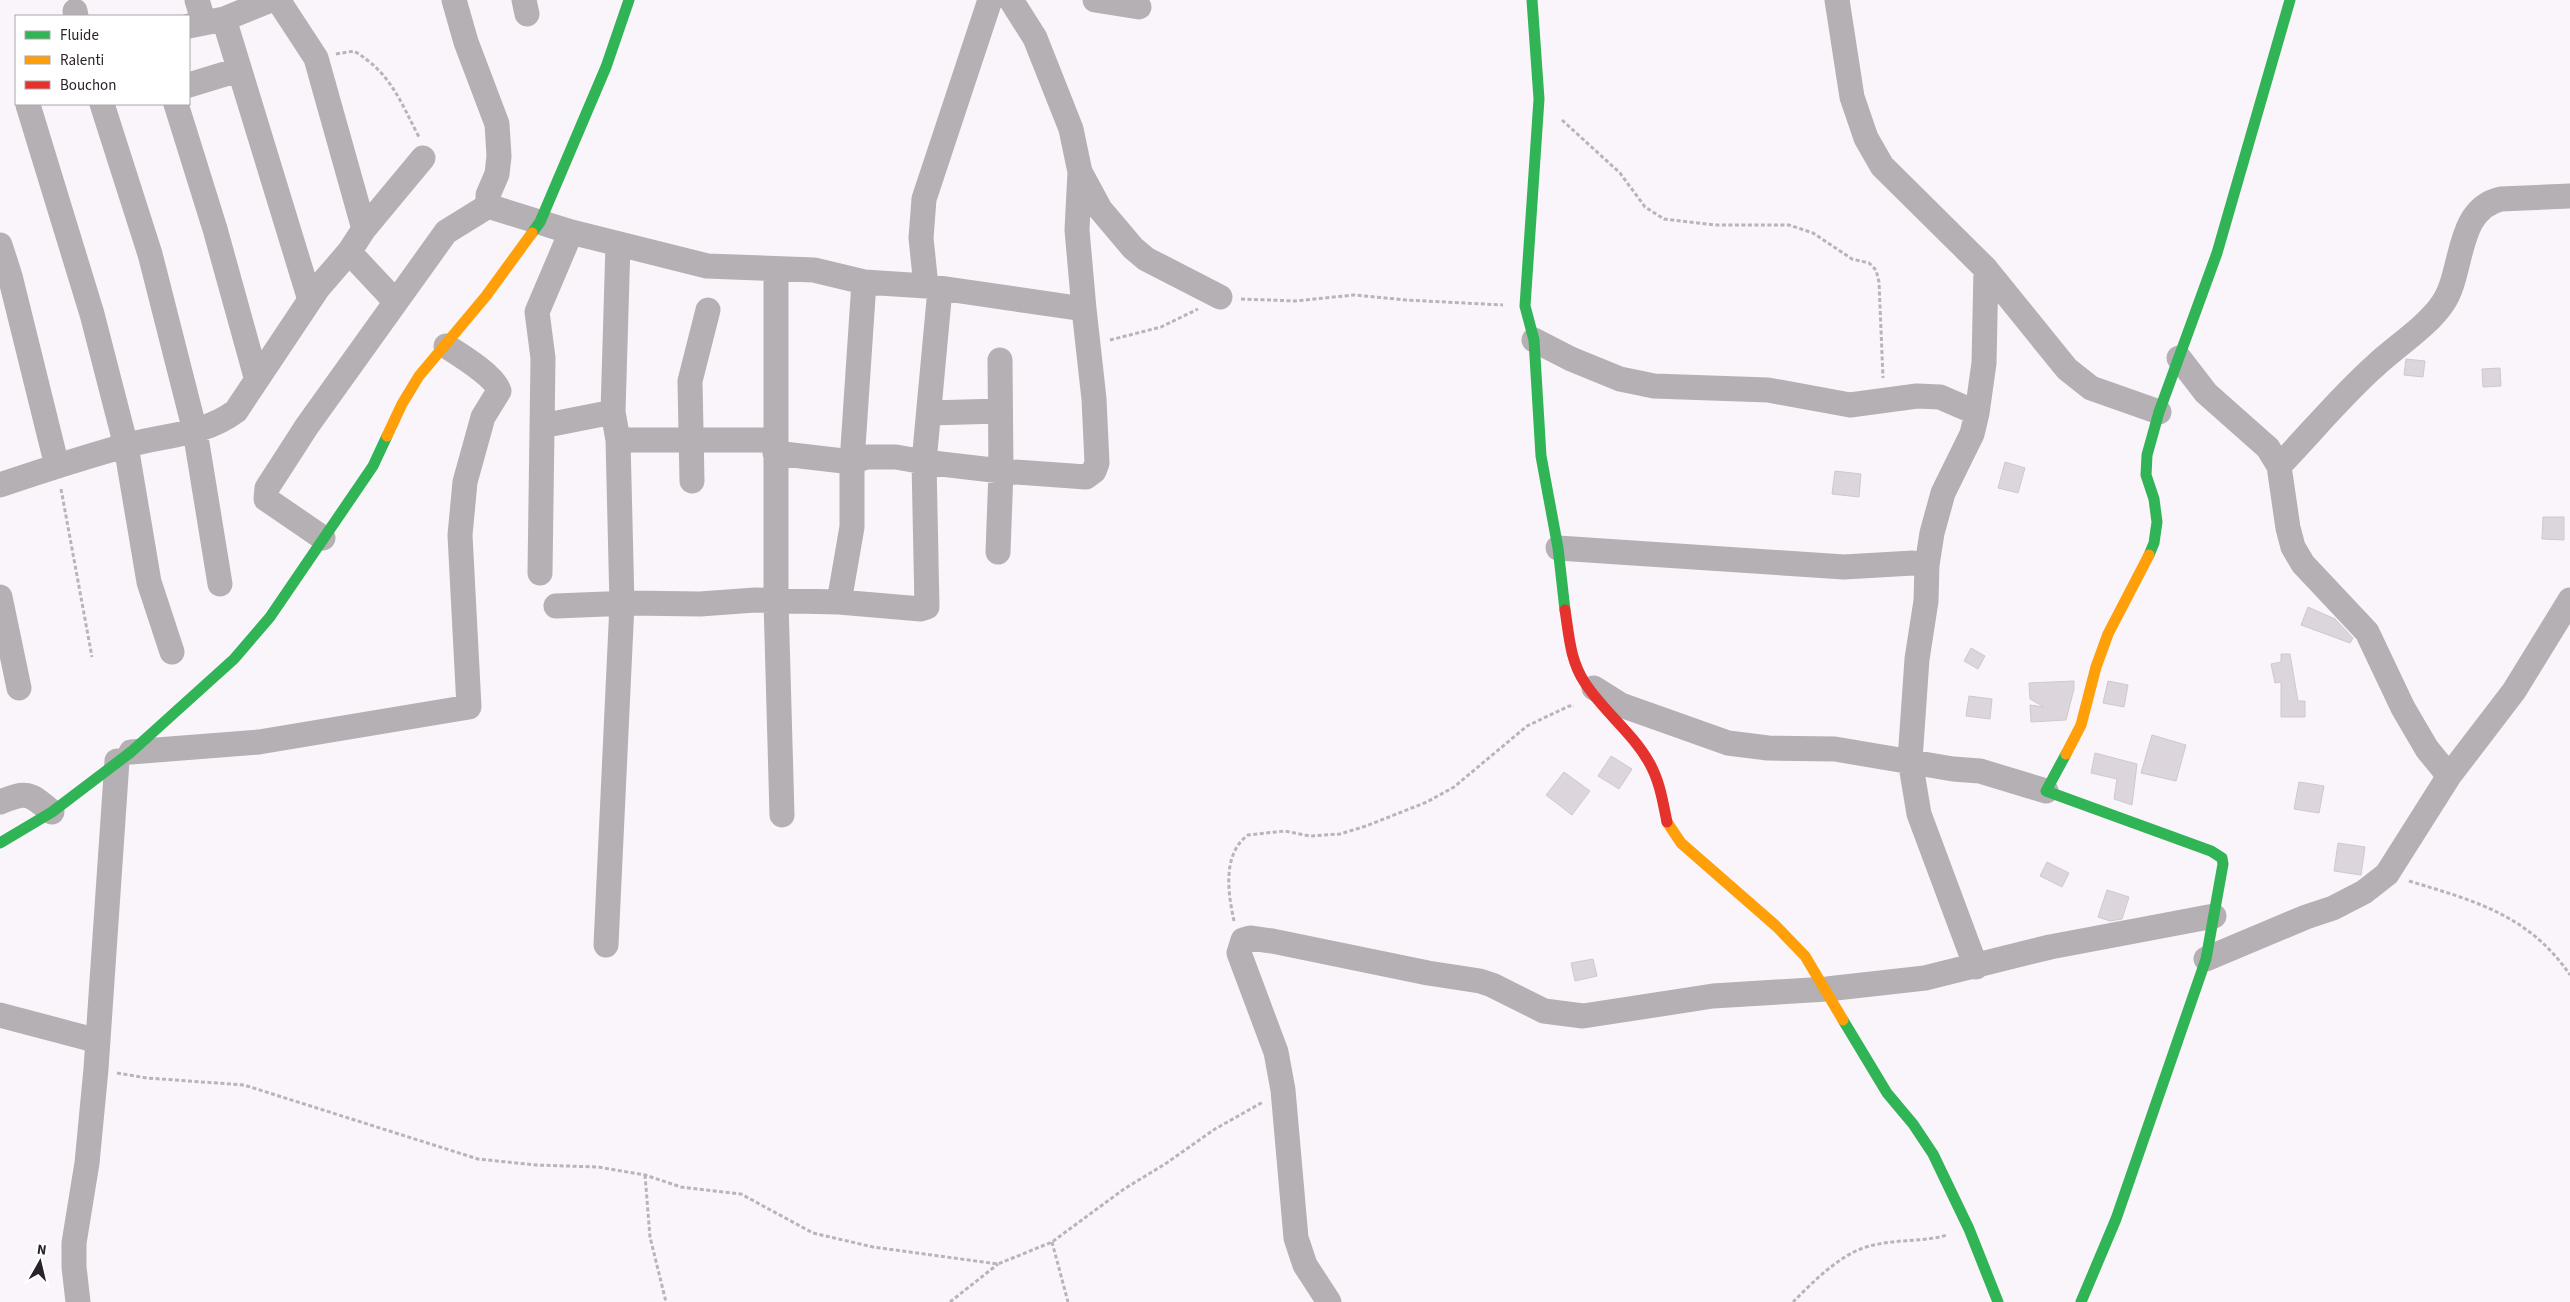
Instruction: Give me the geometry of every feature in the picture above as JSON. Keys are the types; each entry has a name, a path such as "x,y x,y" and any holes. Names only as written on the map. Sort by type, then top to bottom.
{"street":[{"path":"271,0 204,17 238,70 310,300"},
{"path":"278,0 316,58 364,229"},
{"path":"454,0 466,42 497,124 499,156 497,174 488,195 488,206"},
{"path":"0,843 52,812 124,757 234,659 281,602 373,466 402,404 419,376 486,296 540,222 606,67 629,0"},
{"path":"556,606 776,601 839,602 921,609 927,607 924,462 929,413 933,288 921,238 924,199 990,0"},
{"path":"618,440 691,439 775,446 852,462 868,457 896,457 1001,471 1086,477 1094,470 1097,463 1090,345 1084,309 1077,230 1080,172 1071,128 1047,65 1036,38 1011,0"},
{"path":"1095,0 1139,7"},
{"path":"1532,0 1539,99 1525,306 1534,340 1541,456 1558,548 1570,647 1576,665 1585,683 1637,743 1651,765 1663,798 1667,822 1682,844 1776,926 1805,956 1827,989 1887,1093 1913,1124 1933,1154 1969,1229 1998,1302"},
{"path":"1837,0 1852,97 1866,138 1882,166 1986,270 2067,369 2091,388 2159,412"},
{"path":"2046,791 2081,726 2096,667 2108,634 2144,570 2154,543 2157,522 2154,499 2146,475 2147,455 2159,412 2216,253 2290,0"},
{"path":"190,85 238,70"},
{"path":"28,105 92,314 126,446 149,582 172,652"},
{"path":"102,105 150,254 195,431 220,584"},
{"path":"176,105 215,228 256,377"},
{"path":"0,485 126,446 195,431 217,424 236,412 256,377 310,300 364,229 424,158"},
{"path":"1080,172 1100,210 1133,248 1146,259 1220,297"},
{"path":"2279,466 2375,365 2443,303 2460,247 2471,224 2481,210 2491,202 2501,200 2570,196"},
{"path":"323,538 266,499 267,488 306,426 446,232 488,206 570,232 707,266 814,270 864,282 933,288 1084,309"},
{"path":"540,573 543,358 537,312 570,232"},
{"path":"606,945 622,604 618,440 613,412 618,244"},
{"path":"0,245 10,276 57,466"},
{"path":"348,252 395,301"},
{"path":"776,269 776,601 782,815"},
{"path":"1976,967 1919,814 1910,760 1917,659 1926,601 1927,565 1932,533 1943,493 1972,434 1977,413 1984,363 1986,270"},
{"path":"839,602 852,527 852,462 864,282"},
{"path":"692,481 690,381 708,310"},
{"path":"1534,340 1593,368 1640,384 1671,388 1768,390 1850,405 1916,396 1940,397 1977,413"},
{"path":"124,757 259,742 469,707 460,536 465,482 483,417 499,391 498,386 480,370 446,346"},
{"path":"2179,358 2206,393 2268,448 2279,466 2288,528 2293,547 2303,564 2367,632 2385,665 2403,708 2426,749 2449,776"},
{"path":"998,552 1001,471 1000,360"},
{"path":"929,413 1000,411"},
{"path":"542,426 613,412"},
{"path":"1558,548 1844,567 1927,565"},
{"path":"0,597 19,688"},
{"path":"2206,959 2306,917 2333,908 2364,892 2387,874 2449,776 2514,691 2570,600"},
{"path":"1585,683 1621,705 1728,743 1768,748 1836,749 1910,760 1953,769 1980,771 2046,791 2217,854 2222,858 2223,872 2206,959 2116,1219 2081,1302"},
{"path":"78,1302 74,1243 87,1163 124,757"},
{"path":"0,802 20,794 32,795 52,812"},
{"path":"1329,1302 1305,1265 1296,1238 1283,1090 1276,1052 1239,953 1239,946 1243,940 1250,938 1265,940 1428,973 1480,981 1498,987 1544,1011 1583,1016 1713,996 1827,989 1925,978 2050,948 2214,916"},
{"path":"0,1015 98,1041"}],"path":[{"path":"316,58 354,51 372,62 387,78 422,142 424,158"},
{"path":"1539,99 1620,173 1645,207 1664,219 1715,224 1789,225 1812,234 1852,259 1869,263 1876,270 1879,282 1880,341 1886,400"},
{"path":"1090,345 1161,327 1185,317 1220,297 1260,301 1294,301 1354,295 1406,300 1525,306"},
{"path":"57,466 92,657"},
{"path":"1239,946 1230,897 1230,865 1233,850 1248,835 1285,832 1310,836 1340,834 1366,826 1426,802 1454,787 1527,726 1569,706 1576,706"},
{"path":"2387,874 2452,894 2506,914 2531,932 2570,975"},
{"path":"96,1070 147,1078 244,1085 478,1159 536,1165 598,1166 645,1175 681,1188 741,1194 813,1233 873,1246 998,1264"},
{"path":"950,1302 998,1264 1052,1242 1124,1189 1165,1164 1215,1129 1283,1090"},
{"path":"645,1175 650,1237 666,1302"},
{"path":"1793,1302 1812,1283 1843,1259 1873,1245 1942,1236 1969,1229"},
{"path":"1052,1242 1068,1302"}],"building":[{"path":"2406,359 2425,361 2423,377 2404,375"},
{"path":"2500,368 2501,386 2483,387 2482,369"},
{"path":"2005,462 2025,468 2018,493 1998,488"},
{"path":"1835,471 1861,474 1859,497 1832,494"},
{"path":"2543,517 2564,517 2564,540 2542,539"},
{"path":"2308,607 2335,619 2353,638 2350,643 2301,625"},
{"path":"1971,648 1985,656 1978,669 1964,661"},
{"path":"2281,654 2290,654 2298,701 2305,701 2305,717 2281,717 2281,682 2275,683 2271,664 2281,662"},
{"path":"2074,681 2074,689 2066,720 2031,722 2030,705 2044,707 2030,699 2029,683"},
{"path":"2108,681 2128,685 2124,707 2103,703"},
{"path":"1969,696 1992,699 1990,719 1966,716"},
{"path":"2152,735 2186,745 2176,781 2141,773"},
{"path":"2095,753 2137,764 2132,805 2114,799 2117,779 2091,773"},
{"path":"1611,756 1632,769 1619,789 1598,776"},
{"path":"1564,772 1590,791 1572,815 1546,795"},
{"path":"2299,782 2324,786 2319,813 2294,809"},
{"path":"2338,843 2365,847 2361,875 2334,871"},
{"path":"2047,862 2069,873 2062,887 2040,876"},
{"path":"2107,890 2129,897 2122,919 2110,921 2098,917"},
{"path":"1593,959 1597,976 1575,981 1571,963"}],"traffic: fast":[{"path":"532,233 540,222 606,67 629,0"},
{"path":"1532,0 1539,99 1525,306 1534,340 1541,456 1558,548 1565,610"},
{"path":"2149,555 2154,543 2157,522 2154,499 2146,475 2147,455 2159,412 2217,253 2290,0"},
{"path":"0,843 52,812 131,752 234,659 270,617 373,466 387,436"},
{"path":"2066,754 2046,791 2211,851 2222,858 2223,864 2206,959 2116,1219 2081,1302"},
{"path":"1843,1020 1887,1093 1913,1124 1933,1154 1969,1229 1998,1302"}],"traffic: slow":[{"path":"387,436 402,404 419,376 486,296 532,233"},
{"path":"2066,754 2081,725 2096,667 2108,634 2149,555"},
{"path":"1667,822 1681,843 1776,926 1805,956 1843,1020"}],"traffic: jam":[{"path":"1565,610 1571,648 1580,675 1601,704 1635,742 1650,764 1659,785 1667,822"}]}
